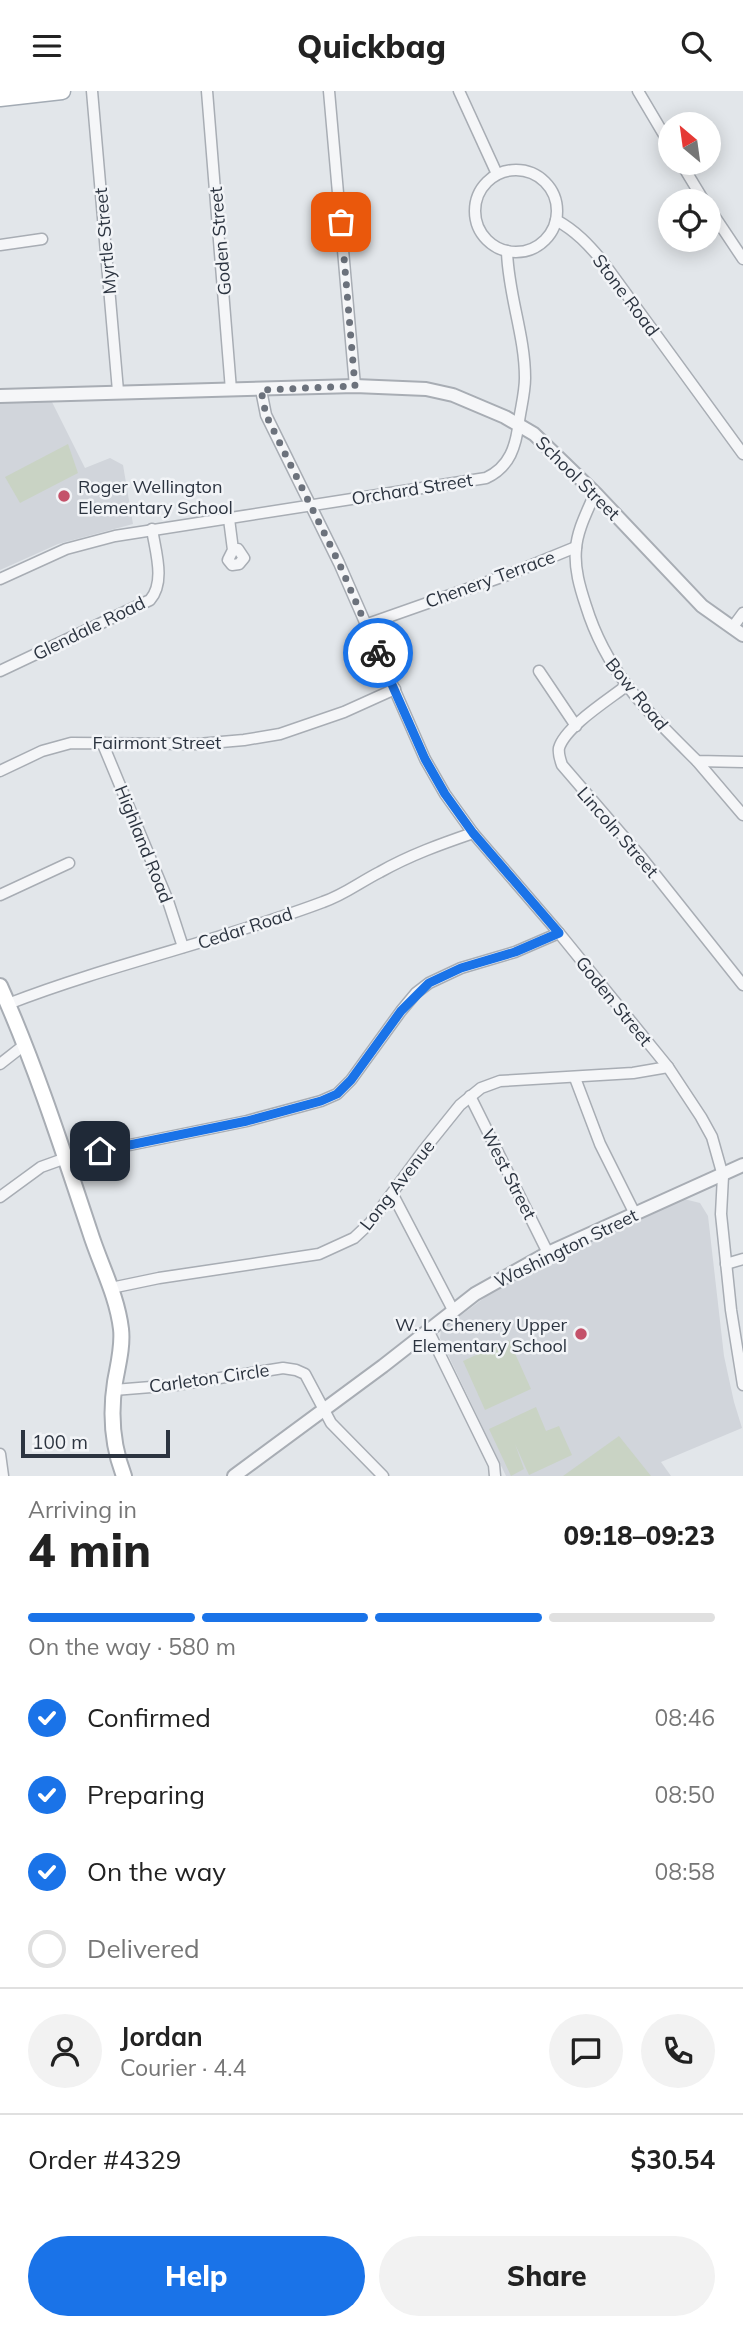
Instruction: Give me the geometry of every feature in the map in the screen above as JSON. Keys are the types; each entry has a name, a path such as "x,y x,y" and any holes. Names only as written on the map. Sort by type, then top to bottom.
{"main road":[{"path":"0,98 62,91"},
{"path":"0,986 66,1158 111,1288 121,1331 114,1390 113,1441 124,1476"}],"street":[{"name":"Myrtle Street","path":"92,91 118,391"},
{"name":"Goden Street","path":"207,91 231,390"},
{"path":"329,91 355,386"},
{"path":"459,91 497,174"},
{"path":"638,91 658,125"},
{"path":"518,169 540,177 554,194 556,220 546,239 538,246 519,252 507,251 487,240 476,221 475,208 479,192 497,174 518,169"},
{"name":"Stone Road","path":"556,220 587,243 603,262 743,454"},
{"path":"721,226 743,259"},
{"path":"0,245 42,239"},
{"name":"Orchard Street","path":"0,579 76,545 152,529 486,478 498,472 507,464 516,443 525,378 520,334 507,268 507,251"},
{"name":"School Street","path":"0,395 355,386 426,389 453,395 519,424 550,447 702,606 738,631"},
{"name":"Goden Street","path":"261,390 266,415 339,563 425,759 445,794 473,833 668,1067 712,1137 723,1176"},
{"name":"Bow Road","path":"595,493 576,547 579,580 590,621 604,654 647,712 697,761 743,815"},
{"path":"229,519 233,551"},
{"name":"Glendale Road","path":"0,671 150,600 156,592 158,575 152,529"},
{"name":"Chenery Terrace","path":"365,625 510,574 576,547"},
{"path":"738,631 743,613"},
{"path":"539,671 576,726"},
{"name":"Lincoln Street","path":"626,686 576,726 560,745 558,755 562,765 650,867 743,985"},
{"name":"Fairmont Street","path":"0,771 42,751 71,743 198,744 280,734 332,717 396,689"},
{"name":"Highland Road","path":"102,742 168,901 183,947"},
{"path":"697,761 743,762"},
{"name":"Cedar Road","path":"8,1004 78,978 324,902 347,893 377,873 424,850 473,833"},
{"path":"0,895 69,863"},
{"path":"0,1196 41,1167 66,1158 247,1121 321,1101 337,1094 351,1080 401,1011 429,983 461,968 515,952 559,933"},
{"path":"0,1064 23,1046"},
{"name":"Long Avenue","path":"111,1288 159,1278 319,1254 354,1238 393,1195 423,1151 470,1096 481,1088 500,1081 575,1078 668,1067"},
{"path":"575,1078 600,1144 635,1214"},
{"name":"West Street","path":"470,1096 548,1253"},
{"name":"Washington Street","path":"242,1474 475,1294 548,1253 743,1165"},
{"path":"723,1176 720,1214 743,1385"},
{"path":"393,1195 453,1310"},
{"path":"726,1265 743,1259"},
{"path":"428,1330 494,1465 495,1476"},
{"name":"Carleton Circle","path":"114,1390 176,1385 283,1368 296,1370 305,1374 331,1423 383,1476"},
{"path":"0,1454 3,1476"}],"shaded area":[{"name":"Roger Wellington Elementary School","path":"51,400 85,468 110,458 123,465 133,524 58,544 0,570 0,403"},
{"name":"W. L. Chenery Upper Elementary School","path":"684,1199 700,1203 708,1216 724,1356 742,1428 661,1462 671,1476 506,1476 440,1338 441,1330 526,1270"}],"green space":[{"path":"68,444 78,473 20,503 5,477"},
{"path":"509,1340 531,1389 485,1410 463,1361"},
{"path":"536,1407 546,1431 559,1426 572,1455 529,1475 515,1444 524,1469 511,1476 489,1429"},
{"path":"619,1436 651,1476 563,1476"}],"way so far":[{"path":"341,222 355,386 261,390 266,415 339,563 378,653"}],"place":[{"name":"Roger Wellington Elementary School","path":"64,496"},
{"name":"W. L. Chenery Upper Elementary School","path":"581,1334"}],"route":[{"path":"100,1151 247,1121 304,1107 337,1094 351,1080 401,1011 416,993 429,983 461,968 515,952 559,933 473,833 445,794 425,759 378,653"}]}
